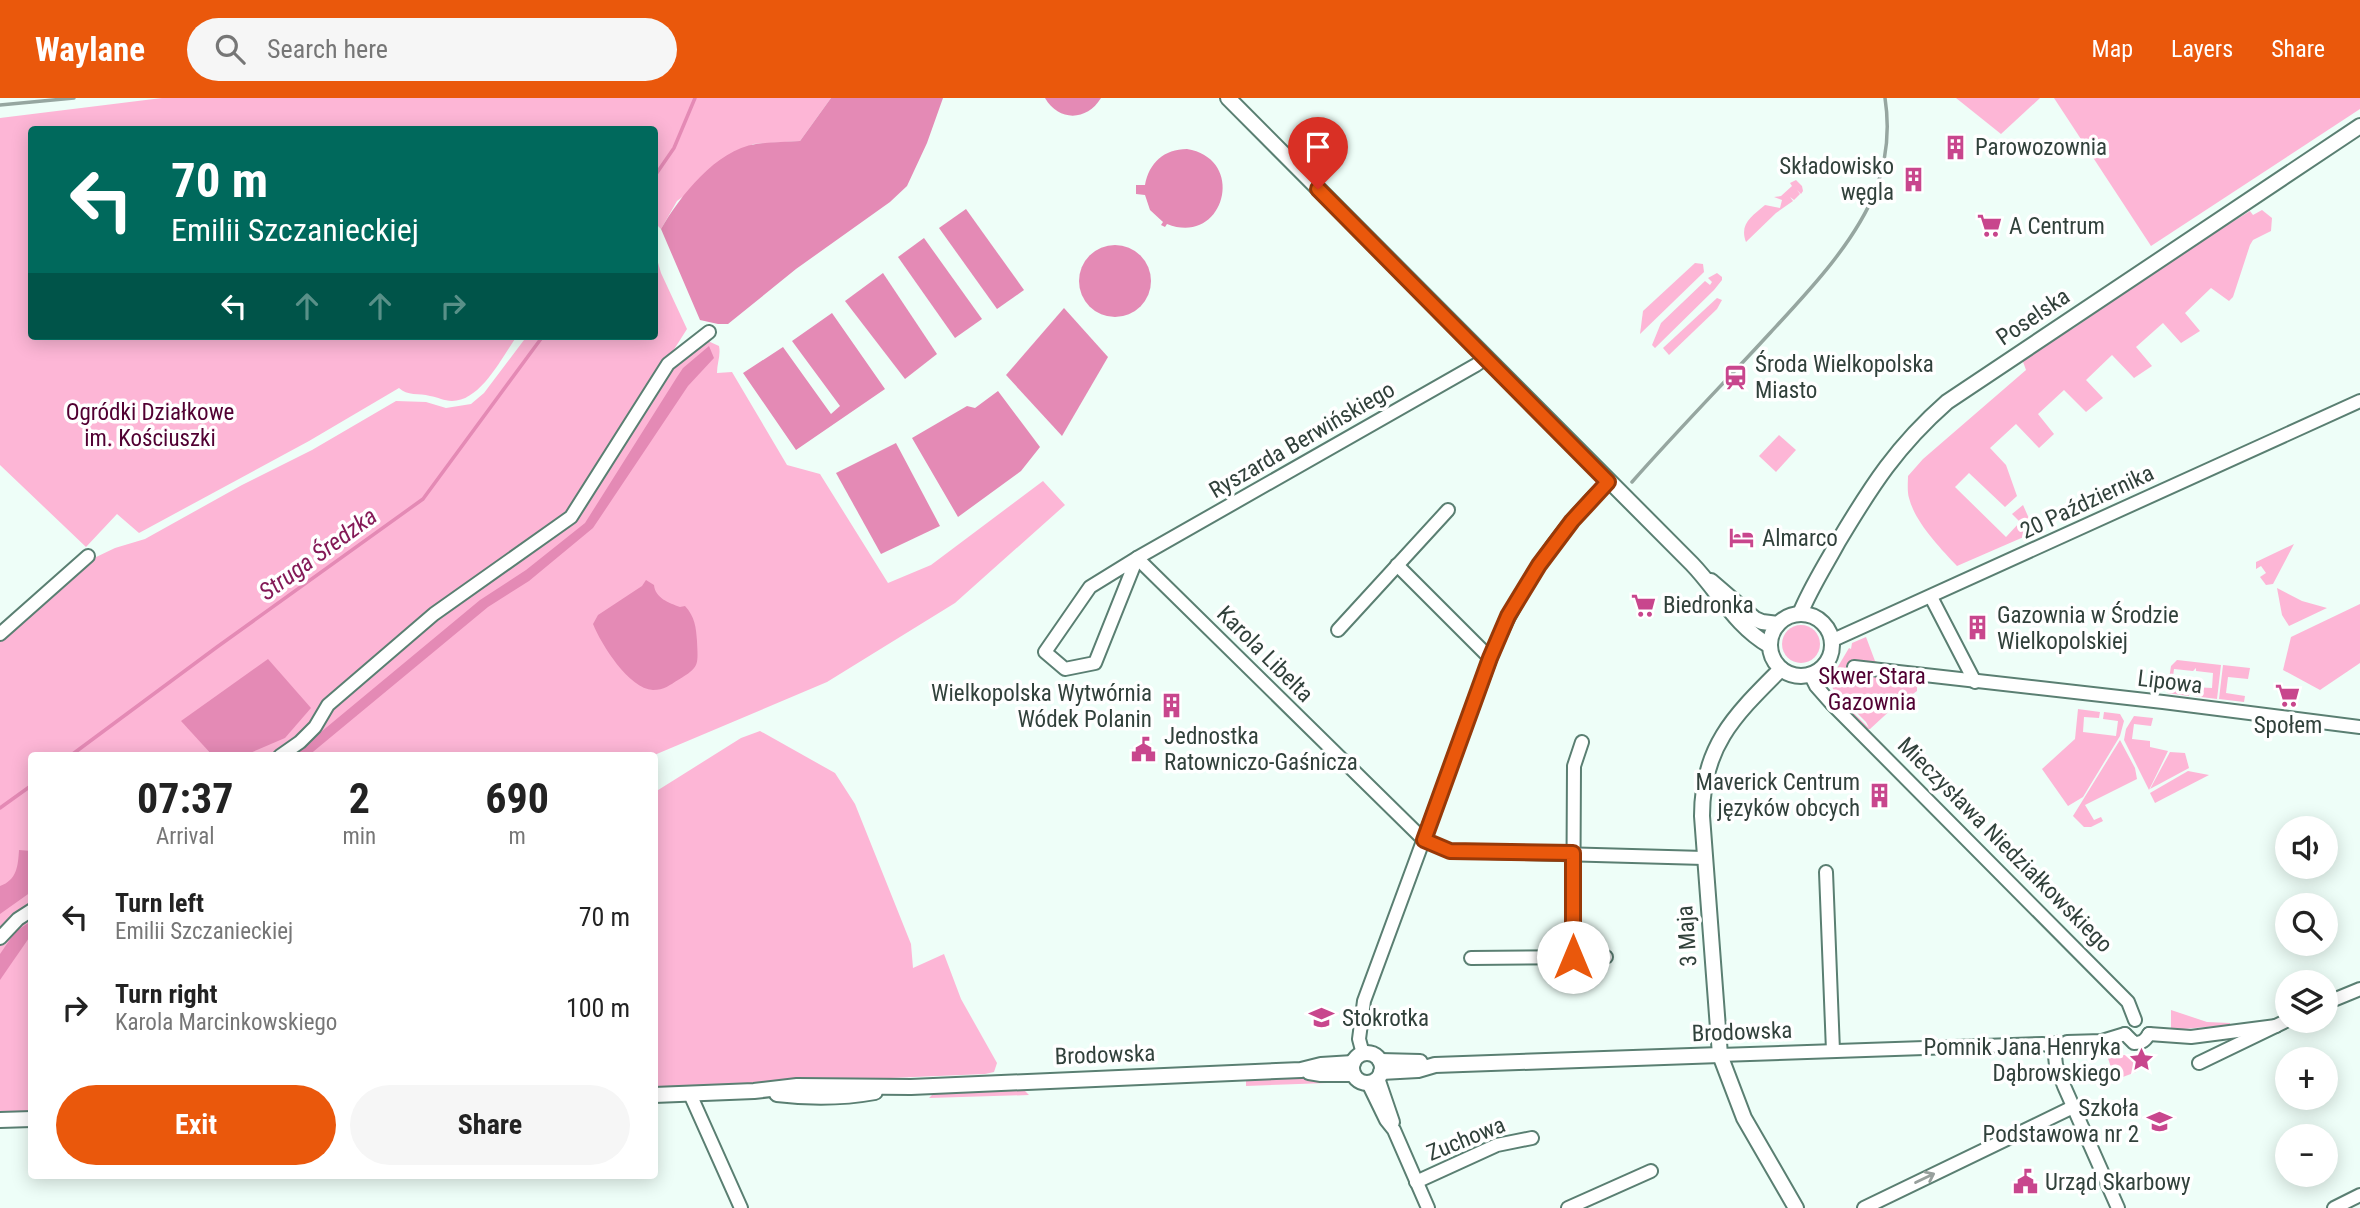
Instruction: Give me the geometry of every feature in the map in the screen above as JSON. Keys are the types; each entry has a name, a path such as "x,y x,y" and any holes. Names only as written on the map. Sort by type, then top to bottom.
{"street":[{"path":"1228,98 1701,573 1755,619 1779,624"},
{"name":"Poselska","path":"1800,614 1819,575 1879,475 1900,447 1947,402 2360,125"},
{"path":"286,752 315,727 328,705 434,614 571,517 668,364 709,332"},
{"name":"Ryszarda Berwińskiego","path":"1137,558 1095,663 1065,669 1045,652 1090,587 1137,558 1486,358"},
{"name":"20 Października","path":"1831,641 2360,401"},
{"path":"1377,1074 1363,1083 1356,1064 1364,1001 1490,658 1508,616 1539,565 1572,521 1608,482"},
{"path":"1338,630 1448,510"},
{"path":"0,634 88,556"},
{"name":"Karola Libelta","path":"1137,558 1424,840"},
{"path":"1397,565 1490,658"},
{"path":"1701,573 1718,599 1745,628 1770,646"},
{"path":"1931,597 1975,681"},
{"path":"1800,614 1821,621 1830,634 1831,641 1827,661 1810,674 1797,675 1782,669 1774,659 1770,646 1773,631 1779,624 1800,614"},
{"name":"Lipowa","path":"1854,667 2360,727"},
{"name":"3 Maja","path":"1782,669 1728,726 1710,760 1702,798 1704,858 1720,1055 1731,1091 1744,1118 1796,1208"},
{"name":"Mieczysława Niedziałkowskiego","path":"1810,674 1830,703 2128,1002 2134,1020"},
{"path":"1573,957 1574,766 1582,742"},
{"path":"1424,840 1450,851 1704,858"},
{"path":"1826,872 1833,1051"},
{"path":"0,938 28,913"},
{"path":"1471,958 1606,957"},
{"path":"2338,998 2360,989"},
{"path":"2134,1020 2145,1023 2149,1034 2146,1040 2134,1043 2125,1034 2125,1028 2134,1020"},
{"path":"2149,1034 2191,1037 2275,1026"},
{"path":"2199,1063 2275,1027"},
{"name":"Brodowska","path":"1377,1074 1418,1062 1435,1065 2043,1044 2056,1049 2067,1042 2102,1041 2125,1034"},
{"path":"2056,1049 2056,1065 2118,1208"},
{"path":"1356,1064 1370,1054 1386,1120 1394,1129 1428,1208"},
{"name":"Brodowska","path":"658,1095 754,1091 797,1086 911,1087 1301,1070 1321,1065 1356,1064"},
{"path":"690,1094 741,1208"},
{"path":"1864,1208 2073,1107"},
{"path":"0,1120 28,1119"},
{"name":"Zuchowa","path":"1416,1182 1497,1145 1532,1138"},
{"path":"1568,1208 1651,1171"},
{"path":"2334,1208 2360,1195"}],"green space":[{"name":"Ogródki Działkowe im. Kościuszki","path":"162,98 831,98 800,141 753,144 677,201 661,229 658,226 658,126 28,126 28,340 514,340 490,376 463,399 446,400 409,393 399,388 309,441 139,533 117,514 86,547 0,465 0,118"},
{"path":"1956,98 2040,98 2001,134"},
{"path":"2054,98 2360,98 2360,109 2151,246"},
{"path":"1796,180 1802,186 1801,194 1797,190 1800,194 1794,200 1790,197 1793,201 1776,213 1746,242 1744,230 1748,221 1765,205 1780,208 1782,200 1774,197 1781,196 1792,186 1790,183"},
{"path":"2262,210 2272,218 2271,231 2253,240 2250,245 2233,297 2229,301 2211,288 2185,313 2200,331 2181,343 2163,323 2136,347 2152,366 2134,378 2112,355 2086,380 2103,398 2086,412 2064,390 2038,414 2054,434 2039,448 2016,424 1990,448 2006,465 2017,496 2005,507 1969,473 1955,487 2006,537 2020,522 2012,514 2023,505 2035,532 1957,566 1929,534 1912,507 1908,495 1908,476 1923,459 2026,370 2022,359 2074,328 2218,227 2229,224 2250,211 2253,215"},
{"path":"658,262 687,329 569,515 428,612 298,739 278,752 28,752 28,910 0,933 0,640 92,559 115,548 145,539 312,450 396,401 426,402 446,408 471,404 484,393 524,340 658,340"},
{"path":"1695,263 1703,264 1704,272 1640,334 1643,311"},
{"path":"1717,273 1722,280 1714,290 1655,348 1652,345 1661,323 1705,281 1710,285 1712,282 1708,278"},
{"path":"1717,298 1722,300 1717,309 1669,355 1663,348"},
{"path":"708,341 719,346 717,373 732,372 787,465 820,474 888,583 931,565 1043,481 1065,505 955,603 827,682 658,753 289,752 330,708 447,609 575,520 671,367 690,350"},
{"path":"1779,435 1796,450 1776,472 1759,456"},
{"path":"2294,544 2273,584 2266,585 2260,577 2266,573 2261,566 2256,569 2256,562"},
{"path":"2277,588 2302,601 2327,608 2289,626 2282,615"},
{"path":"2360,604 2360,663 2320,690 2283,670 2291,637"},
{"path":"1801,625 1814,631 1820,644 1814,657 1801,663 1788,657 1782,644 1788,631"},
{"name":"Skwer Stara Gazownia","path":"1866,637 1875,661 1920,682 1917,691 1910,696 1908,694 1870,729 1834,697 1828,688 1869,728 1833,689 1830,680 1849,648 1851,649 1852,643"},
{"path":"2177,660 2221,665 2217,699 2193,696 2194,687 2212,688 2213,673 2196,671 2196,668 2193,671 2174,669 2172,684 2190,686 2189,696 2167,693 2171,666"},
{"path":"2223,665 2250,668 2248,679 2228,677 2226,693 2245,696 2244,702 2219,699"},
{"path":"2078,709 2100,712 2099,718 2084,717 2083,732 2116,736 2118,721 2103,719 2104,712 2120,714 2124,721 2120,736 2083,797 2068,806 2042,769 2075,739"},
{"path":"2134,716 2153,718 2151,726 2134,724 2132,739 2150,741 2150,747 2168,751 2149,790 2124,740 2126,729"},
{"path":"760,731 835,773 855,804 911,944 913,968 944,954 961,999 997,1063 994,1072 658,1088 658,790 741,738"},
{"path":"2120,740 2135,768 2137,779 2085,805 2094,820 2101,817 2103,821 2091,827 2084,827 2073,816"},
{"path":"2170,752 2185,753 2189,768 2150,789"},
{"path":"2188,771 2209,775 2155,803 2150,793"},
{"path":"28,916 28,1111 0,1112 0,942"},
{"path":"2171,1010 2207,1022 2230,1025 2171,1030"},
{"path":"2107,1055 2137,1055 2136,1072 2115,1080"},
{"path":"1246,1078 1327,1078 1327,1083 1246,1086"},
{"path":"1022,1088 1029,1095 929,1098 945,1091"}],"shaded area":[{"path":"831,98 943,98 927,143 907,186 890,202 796,269 728,324 700,320 661,229 689,189 713,165 741,148 761,143 800,141"},
{"path":"1045,98 1101,98 1088,111 1073,116 1058,111"},
{"path":"1187,149 1206,156 1218,168 1223,183 1221,199 1214,213 1203,223 1187,228 1167,224 1165,227 1150,210 1145,195 1136,194 1136,185 1145,185 1150,170 1159,159 1171,152"},
{"path":"966,209 1024,290 997,309 939,228"},
{"path":"924,238 982,319 955,338 898,257"},
{"path":"1108,245 1122,245 1141,255 1151,274 1151,288 1141,307 1122,317 1108,317 1089,307 1079,288 1079,274 1089,255"},
{"path":"883,273 937,354 905,379 845,301"},
{"path":"1064,308 1108,357 1062,436 1006,375"},
{"path":"832,313 885,389 796,450 743,373 783,347 831,414 840,406 792,341"},
{"path":"709,346 714,358 688,386 593,528 529,581 488,607 313,752 297,752 480,600 526,570 585,523 683,368"},
{"path":"998,391 1040,447 1021,471 958,517 912,438 967,406 975,408"},
{"path":"896,443 940,526 881,554 836,473"},
{"path":"646,580 654,585 663,599 680,607 685,606 693,618 697,636 697,660 694,668 685,676 657,690 644,688 626,674 602,643 593,624 598,615 642,586"},
{"path":"268,659 311,708 285,738 252,752 209,752 181,721"},
{"path":"19,850 28,851 28,894 0,914 0,886 10,880 17,867"},
{"path":"28,923 28,939 0,980 0,954 15,932"}],"waterway":[{"name":"Struga Średzka","path":"658,171 674,148 695,98"},
{"name":"Struga Średzka","path":"75,752 423,499 540,340"},
{"name":"Struga Średzka","path":"0,808 28,788"}],"railway":[{"path":"0,105 74,98"},
{"path":"1632,482 1799,301 1855,230 1875,192 1882,170 1887,134 1885,98"}],"place":[{"name":"Parowozownia","path":"1955,147"},
{"name":"Składowisko węgla","path":"1914,179"},
{"name":"A Centrum","path":"1989,226"},
{"name":"Środa Wielkopolska Miasto","path":"1735,377"},
{"name":"Almarco","path":"1742,538"},
{"name":"Biedronka","path":"1643,605"},
{"name":"Gazownia w Środzie Wielkopolskiej","path":"1977,628"},
{"name":"Społem","path":"2288,695"},
{"name":"Wielkopolska Wytwórnia Wódek Polanin","path":"1172,706"},
{"name":"Jednostka Ratowniczo-Gaśnicza","path":"1144,749"},
{"name":"Maverick Centrum języków obcych","path":"1880,795"},
{"name":"Stokrotka","path":"1322,1018"},
{"name":"Pomnik Jana Henryka Dąbrowskiego","path":"2141,1060"},
{"name":"Szkoła Podstawowa nr 2","path":"2159,1121"},
{"name":"Urząd Skarbowy","path":"2025,1182"}],"route":[{"path":"1318,189 1608,482 1572,521 1539,565 1508,616 1490,658 1424,840 1450,851 1573,853 1573,957"}]}
